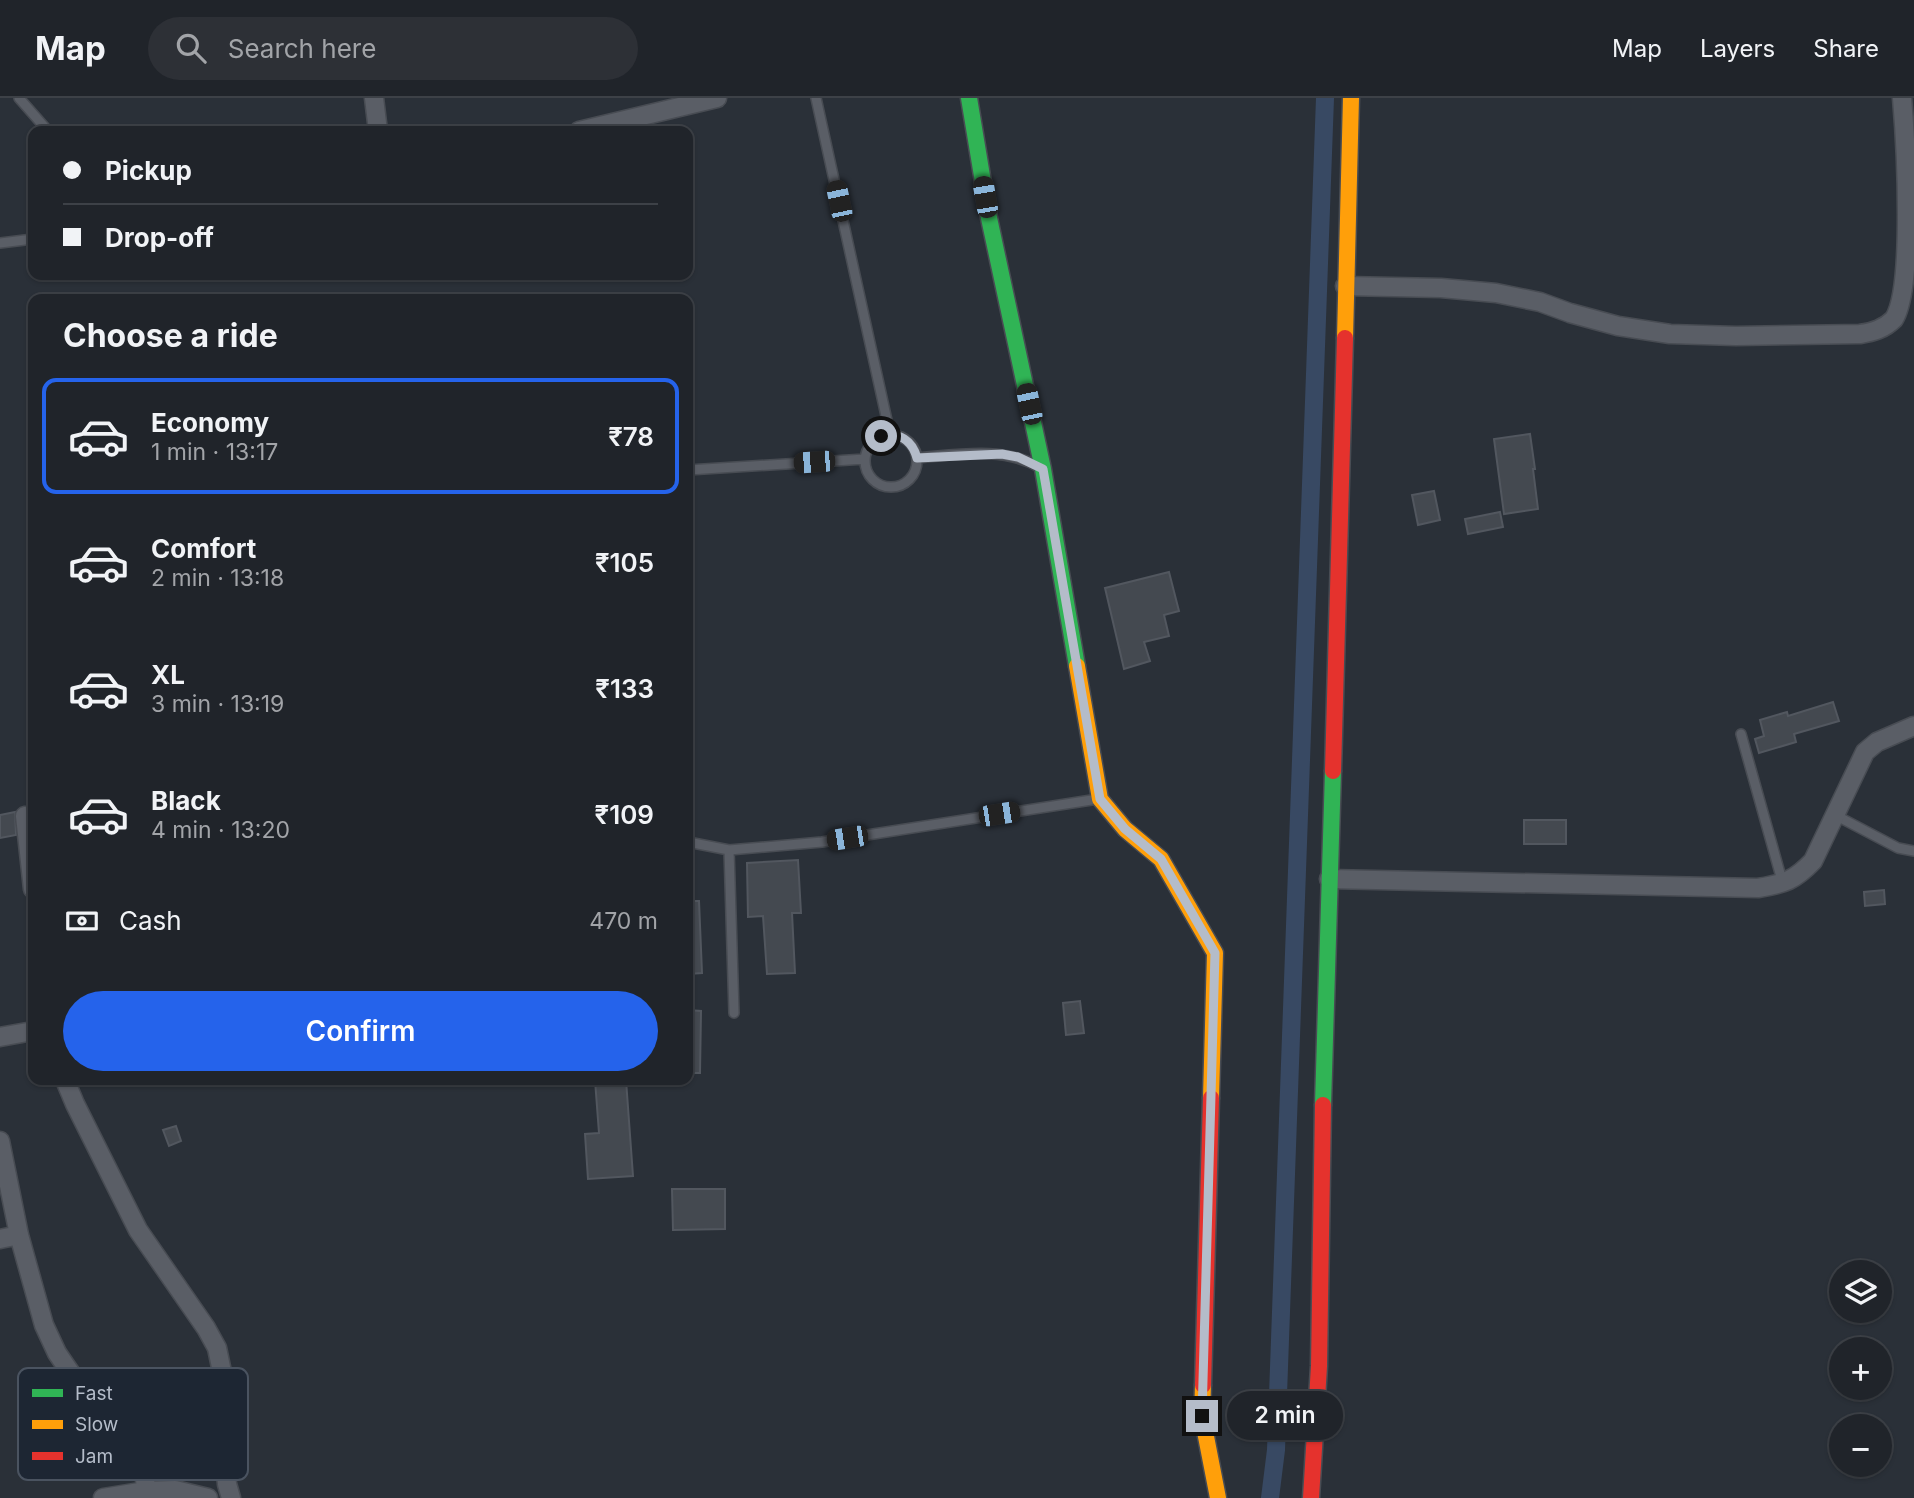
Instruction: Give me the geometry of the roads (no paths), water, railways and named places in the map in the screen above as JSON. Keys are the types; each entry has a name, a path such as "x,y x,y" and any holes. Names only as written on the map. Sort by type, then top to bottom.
{"street":[{"path":"374,98 377,126"},
{"path":"969,98 989,218 1043,469 1100,799 1125,829 1161,859 1215,953 1202,1416 1218,1498"},
{"path":"1311,1498 1319,1366 1325,1018 1351,98"},
{"path":"1345,286 1441,288 1496,293 1539,302 1618,326 1670,334 1736,336 1860,334 1877,331 1894,319 1904,303 1910,278 1911,230 1902,98"},
{"path":"600,126 711,99"},
{"path":"1329,879 1758,888 1783,884 1800,874 1813,861 1865,752 1877,742 1914,726"},
{"path":"25,816 28,843"},
{"path":"0,1037 28,1032"},
{"path":"67,1085 138,1230 206,1328 217,1348 221,1368"},
{"path":"0,1141 19,1235 44,1325 67,1368"},
{"path":"0,1239 19,1235"},
{"path":"145,1480 146,1491"},
{"path":"227,1480 231,1498"},
{"path":"103,1498 146,1491 175,1490 208,1498"}],"lane":[{"path":"19,98 44,126"},
{"path":"816,98 890,434"},
{"path":"0,243 28,240"},
{"path":"890,434 907,439 917,458 911,478 888,487 873,480 868,473 865,459 868,447 874,440 890,434"},
{"path":"917,458 1002,454 1018,457 1043,469"},
{"path":"693,470 865,459"},
{"path":"1741,734 1783,884"},
{"path":"693,843 729,850 822,842 1100,799"},
{"path":"1835,815 1898,848 1914,850"},
{"path":"729,850 734,1013"}],"waterway":[{"path":"1270,1498 1276,1450 1325,98"}]}
